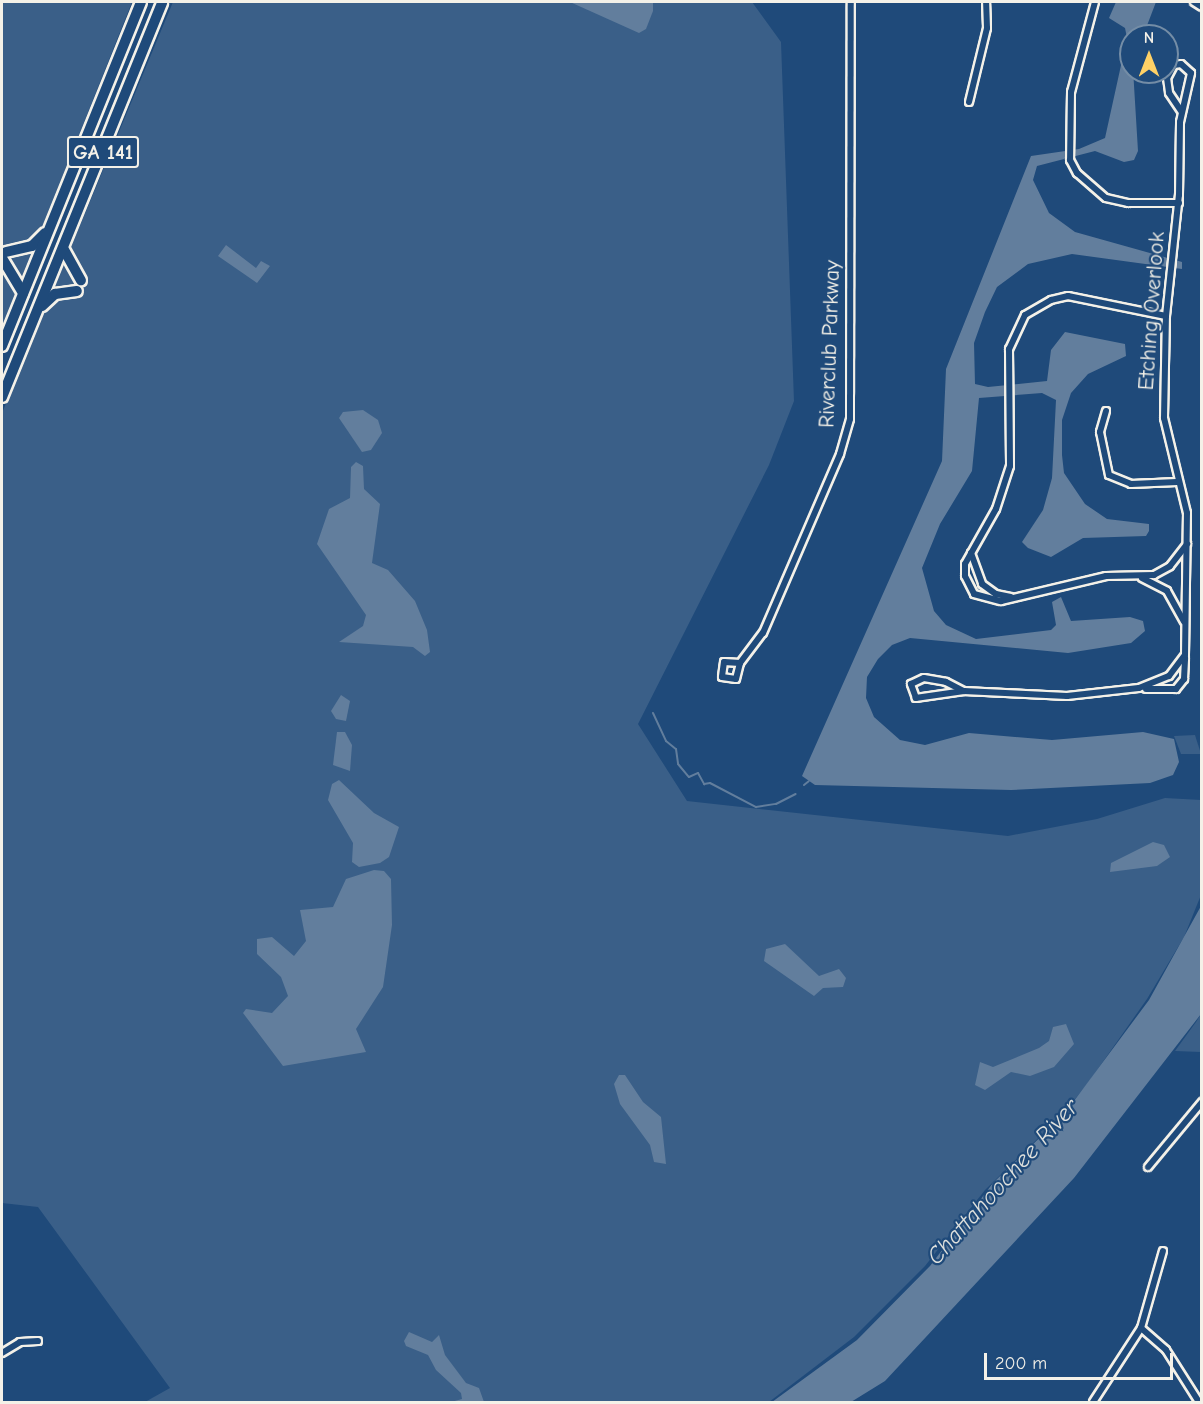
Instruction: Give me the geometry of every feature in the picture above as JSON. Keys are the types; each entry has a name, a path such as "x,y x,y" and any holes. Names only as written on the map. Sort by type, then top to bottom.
{"highway":[{"name":"GA 141","path":"2,346 141,2"},
{"name":"GA 141","path":"2,397 162,2"},
{"path":"23,294 4,255 32,246 51,226"},
{"path":"63,248 81,280"},
{"path":"37,313 55,294 77,291"}],"street":[{"name":"Riverclub Parkway","path":"740,663 763,633 840,454 850,419 851,2"},
{"path":"969,102 987,28 986,2"},
{"path":"1095,2 1071,92 1068,144 1070,160 1077,173 1106,198 1128,203 1179,203"},
{"path":"1194,2 1202,7"},
{"name":"Etching Overlook","path":"964,691 924,678 914,680 910,688 916,698 964,691 1067,696 1139,688 1176,689 1184,679 1187,513 1177,482 1164,418 1166,316 1179,203 1181,111 1191,73 1181,64 1174,65 1167,78 1169,93 1181,111"},
{"path":"1166,316 1088,298 1051,300 1025,315 1012,337 1010,466 996,509 971,553 965,576 974,594 994,601 1098,578 1154,574 1170,566 1188,542"},
{"path":"1106,411 1100,432 1109,476 1131,484 1177,482"},
{"path":"971,553 982,584 996,594 1014,597"},
{"path":"1132,576 1151,580 1167,591 1179,606 1186,631"},
{"name":"Etching Overlook","path":"1139,688 1169,676 1185,655"},
{"path":"1148,1167 1202,1102"},
{"path":"1093,1402 1141,1328 1149,1288 1163,1251"},
{"path":"1141,1328 1166,1350 1199,1402"},
{"path":"2,1353 20,1342 38,1341"}],"shaded area":[{"path":"2,2 132,2 2,328"},
{"path":"173,2 752,2 781,42 794,401 769,465 638,724 687,801 1008,836 1097,819 1165,798 1201,800 1201,895 1184,937 1147,999 1088,1083 1063,1114 985,1190 925,1266 854,1337 769,1402 145,1402 170,1388 38,1207 2,1203 2,413"},
{"path":"1195,735 1201,754 1181,754 1174,736"},
{"path":"1201,1014 1201,1052 1175,1051 1196,1022"}],"water":[{"path":"570,2 653,2 653,11 646,29 639,33"},
{"path":"1116,2 1156,2 1148,24 1119,24 1109,18"},
{"path":"1119,74 1119,84 1134,84 1138,151 1134,160 1124,162 1095,151 1037,166 1033,180 1049,213 1075,232 1182,262 1182,269 1072,254 1028,264 997,287 985,312 974,343 975,384 988,387 1047,381 1051,350 1065,332 1125,344 1126,356 1088,374 1071,393 1062,420 1064,473 1085,504 1107,519 1149,524 1149,531 1146,536 1083,538 1051,557 1028,548 1022,542 1043,510 1052,478 1056,400 1042,393 979,398 972,471 940,524 922,568 934,611 946,625 976,639 1051,630 1056,625 1052,602 1061,597 1071,621 1130,617 1143,621 1145,631 1131,643 1068,653 910,638 892,645 878,659 867,677 866,698 874,717 900,740 925,745 969,733 1052,740 1143,732 1174,739 1179,762 1173,775 1150,783 1011,790 815,785 802,776 942,461 946,369 1031,156 1079,149 1105,138"},
{"path":"226,245 256,268 261,261 270,266 257,283 218,256"},
{"path":"363,410 378,420 382,433 371,450 362,452 339,418 343,412"},
{"path":"356,462 363,466 364,489 380,504 372,563 388,570 415,601 427,630 430,652 425,656 413,647 339,642 363,626 366,615 317,544 329,509 350,498 351,467"},
{"path":"341,695 350,701 346,721 336,719 331,711"},
{"path":"337,732 345,732 352,745 350,771 333,765"},
{"path":"339,780 374,813 399,827 389,857 380,863 359,867 352,862 353,843 328,800 332,784"},
{"path":"1153,842 1164,845 1170,857 1157,866 1110,872 1111,863"},
{"path":"374,870 384,871 391,879 392,925 383,987 356,1029 366,1052 283,1066 243,1013 246,1009 272,1013 288,996 281,977 257,954 257,939 272,937 294,956 306,941 300,910 333,907 346,879"},
{"name":"Chattahoochee River","path":"1201,906 1201,1014 1074,1178 885,1381 851,1402 772,1402 857,1340 930,1266 993,1183 1065,1113 1149,1000"},
{"path":"785,944 819,976 839,969 846,978 843,987 823,988 814,996 764,961 766,949"},
{"path":"1066,1024 1074,1044 1054,1067 1030,1076 1011,1072 985,1090 975,1085 980,1062 993,1067 1039,1048 1049,1041 1053,1027"},
{"path":"619,1075 625,1075 643,1102 661,1117 666,1164 654,1162 650,1145 620,1104 614,1084"},
{"path":"409,1332 432,1342 439,1335 445,1355 466,1383 479,1388 484,1402 451,1402 462,1399 461,1393 436,1370 428,1355 406,1346 404,1341"}],"waterway":[{"path":"653,713 666,741 676,749 678,764 689,777 698,773 704,784 710,783 756,807 776,804 796,794"},
{"path":"804,785 809,781"}]}
